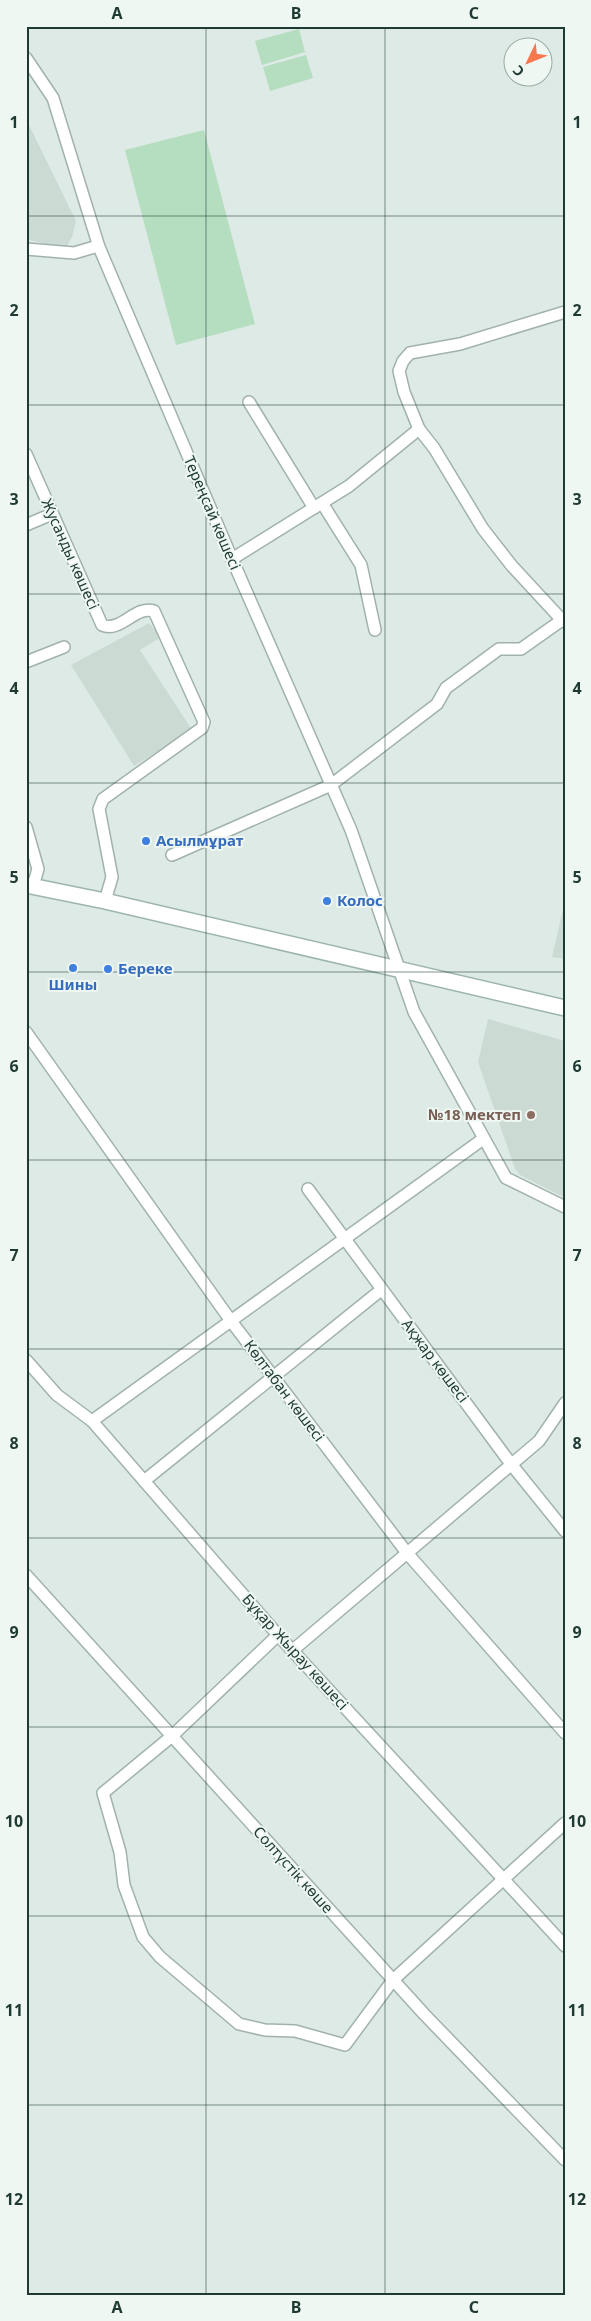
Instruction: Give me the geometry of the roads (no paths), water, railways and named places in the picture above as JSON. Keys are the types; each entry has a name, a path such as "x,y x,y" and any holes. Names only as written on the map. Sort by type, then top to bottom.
{"main road":[{"path":"30,885 565,1008"}],"street":[{"name":"Тереңсай көшесі","path":"26,58 53,98 98,246 351,830 414,1012 506,1178 565,1207"},
{"path":"26,249 74,253 98,246"},
{"path":"172,855 331,785 437,704 446,688 500,649 522,649 563,621 512,566 483,529 434,448 419,429 404,392 399,371 403,361 410,353 460,344 565,312"},
{"path":"249,402 360,565 375,630"},
{"path":"232,559 348,486 419,429"},
{"name":"Жусанды көшесі","path":"26,454 102,625 108,628 144,610 154,611 204,722 203,726 103,799 99,809 110,858 112,878 106,901"},
{"path":"26,525 52,514"},
{"path":"26,662 64,646"},
{"path":"26,826 38,869 30,885"},
{"name":"Көлтабан көшесі","path":"26,1032 231,1321 407,1553 565,1733"},
{"path":"92,1421 483,1139"},
{"name":"Ақжар көшесі","path":"308,1189 512,1464 565,1531"},
{"path":"144,1481 382,1290"},
{"name":"Бұқар Жырау көшесі","path":"26,1360 57,1395 92,1421 278,1635 565,1946"},
{"path":"292,1650 539,1441 565,1403"},
{"name":"Солтүстік көше","path":"26,1575 393,1980 565,2160"},
{"path":"278,1635 172,1736 103,1794 120,1852 124,1885 143,1937 160,1957 239,2024 265,2030 294,2031 345,2045 393,1980 565,1823"}],"place":[{"name":"Асылмұрат","path":"146,841"},
{"name":"Колос","path":"327,901"},
{"name":"Шины","path":"73,968"},
{"name":"Береке","path":"108,969"},
{"name":"№18 мектеп","path":"531,1115"}]}
